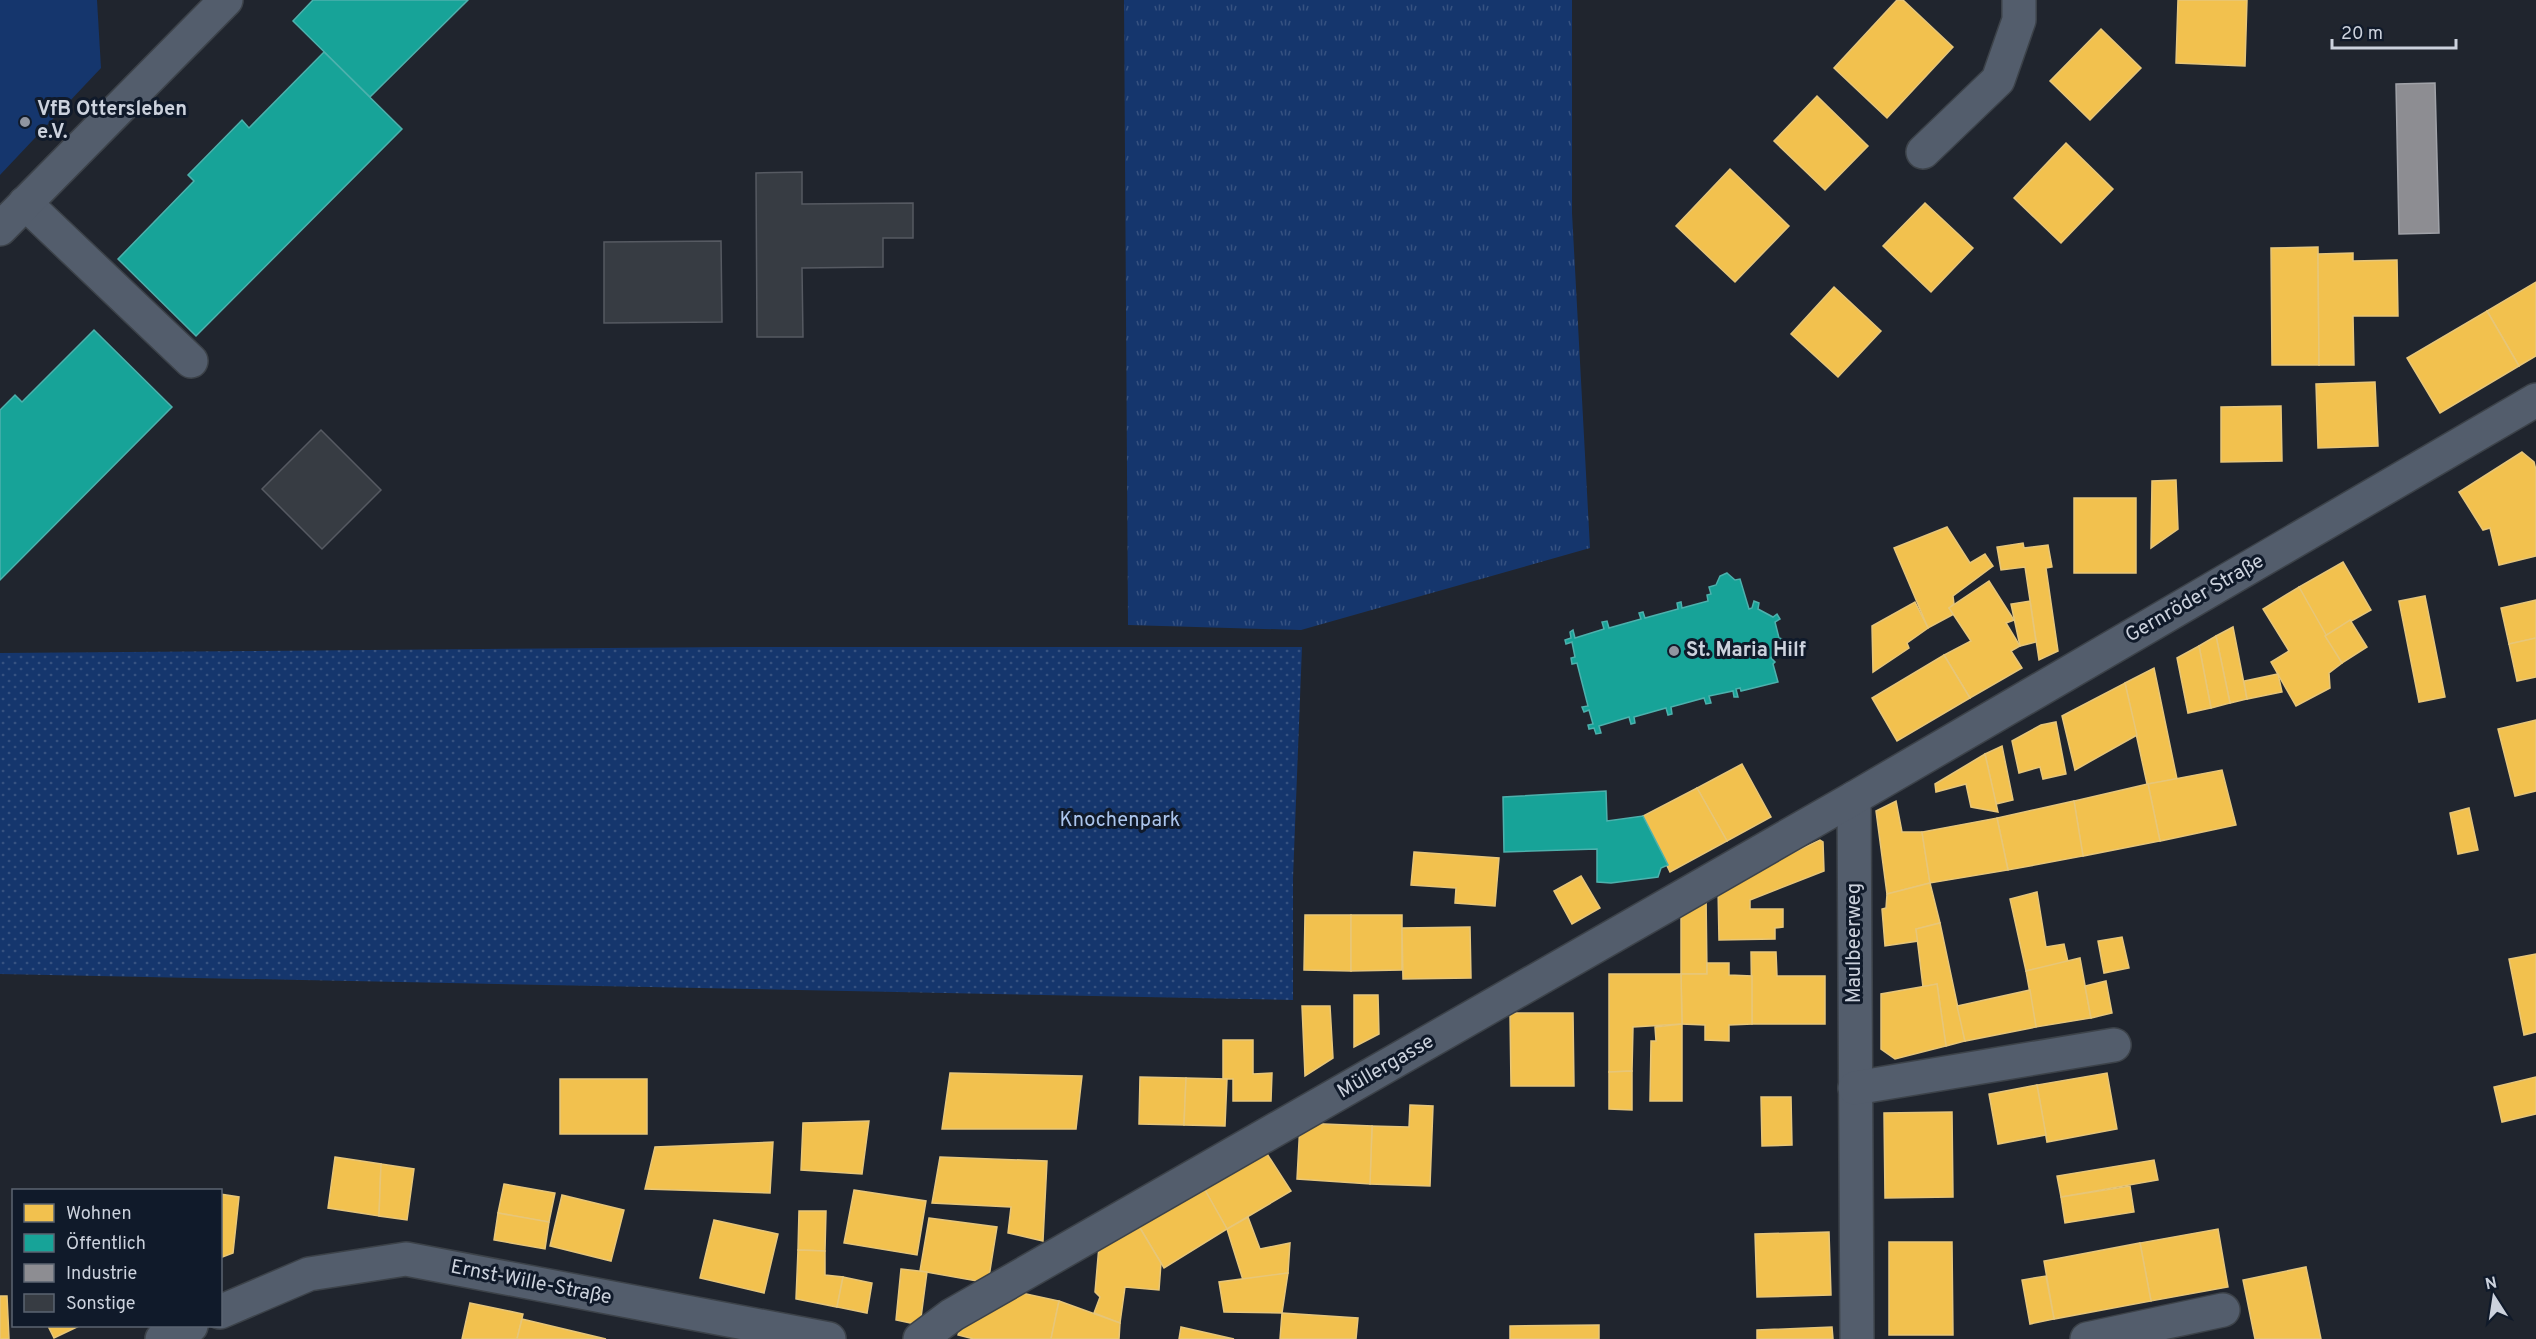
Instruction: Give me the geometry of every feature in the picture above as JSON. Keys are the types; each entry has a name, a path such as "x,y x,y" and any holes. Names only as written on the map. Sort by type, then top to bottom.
{"street":[{"path":"0,229 226,0"},
{"path":"1923,152 1998,80 2019,20 2019,0"},
{"path":"25,203 191,361"},
{"name":"Gernröder Straße","path":"1854,798 2536,400"},
{"name":"Maulbeerweg","path":"1854,798 1857,1339"},
{"name":"Müllergasse","path":"920,1339 952,1315 1854,798"},
{"path":"1855,1088 2114,1045"},
{"name":"Ernst-Wille-Straße","path":"222,1325 229,1308 309,1274 406,1259 829,1339"},
{"path":"2087,1339 2223,1310"},
{"path":"162,1339 189,1327"}],"green space":[{"name":"VfB Ottersleben e.V.","path":"0,0 97,0 101,68 0,175"},
{"path":"1124,0 1572,0 1572,213 1590,548 1301,630 1128,625"},
{"name":"Knochenpark","path":"736,647 1302,647 1293,878 1293,1000 0,974 0,653"}],"building: Wohnen":[{"path":"1897,0 1903,0 1953,47 1887,118 1834,68"},
{"path":"2178,0 2247,0 2245,66 2176,63"},
{"path":"2101,29 2141,68 2090,120 2050,81"},
{"path":"1817,96 1868,146 1825,190 1774,141"},
{"path":"2066,143 2113,189 2061,243 2014,198"},
{"path":"1730,169 1789,226 1735,282 1676,226"},
{"path":"1925,203 1973,248 1931,292 1883,246"},
{"path":"2318,247 2319,365 2272,365 2271,248"},
{"path":"2353,253 2353,261 2397,260 2398,316 2353,316 2354,365 2319,365 2318,254"},
{"path":"2536,282 2536,356 2519,366 2487,311"},
{"path":"1834,287 1881,331 1838,377 1791,334"},
{"path":"2487,311 2519,366 2440,413 2407,358"},
{"path":"2375,382 2378,446 2318,448 2316,384"},
{"path":"2281,406 2282,461 2221,462 2221,407"},
{"path":"2522,452 2534,462 2536,470 2536,556 2499,565 2490,528 2483,530 2459,492"},
{"path":"2176,480 2178,529 2151,548 2152,481"},
{"path":"2074,498 2136,498 2136,573 2074,573"},
{"path":"1947,527 1970,563 1985,554 1993,566 1953,596 1954,604 1949,608 1954,614 1928,628 1894,548"},
{"path":"2023,543 2024,548 2048,545 2052,567 2046,568 2058,651 2039,660 2025,567 2001,570 1997,547"},
{"path":"2343,562 2371,610 2325,636 2299,587"},
{"path":"1989,581 2014,620 2006,623 2020,646 2011,651 2022,668 1970,698 1944,655 1971,641 1949,608"},
{"path":"2299,587 2342,663 2329,673 2330,688 2296,706 2271,662 2289,651 2263,609"},
{"path":"2425,596 2445,697 2419,702 2399,601"},
{"path":"2536,600 2536,638 2509,644 2501,608"},
{"path":"2030,601 2036,642 2020,646 2011,604"},
{"path":"1915,602 1928,628 1907,643 1909,648 1873,672 1872,626"},
{"path":"2350,620 2367,647 2342,663 2325,636"},
{"path":"2233,627 2247,699 2230,703 2216,636"},
{"path":"2216,636 2230,703 2211,708 2199,646"},
{"path":"2536,638 2536,677 2517,681 2509,644"},
{"path":"2199,646 2211,708 2188,713 2177,658"},
{"path":"1944,655 1970,698 1897,741 1872,698"},
{"path":"2154,668 2177,779 2147,784 2125,683"},
{"path":"2278,674 2282,692 2247,699 2244,681"},
{"path":"2125,683 2137,735 2075,770 2062,716"},
{"path":"2536,720 2536,791 2515,796 2498,729"},
{"path":"2056,722 2066,774 2043,779 2040,767 2019,773 2012,741 2041,725"},
{"path":"2002,746 2013,800 1996,804 1985,754"},
{"path":"1985,754 1998,812 1971,807 1966,784 1936,792 1935,784"},
{"path":"1742,764 1771,817 1727,841 1697,788"},
{"path":"2222,770 2236,825 2160,841 2148,784"},
{"path":"2148,784 2160,841 2083,856 2074,801"},
{"path":"1697,788 1727,841 1670,872 1643,816"},
{"path":"1896,801 1902,832 1922,832 1930,883 1887,894 1876,811"},
{"path":"2074,801 2083,856 2008,870 1997,818"},
{"path":"2469,808 2478,850 2458,854 2450,813"},
{"path":"1997,818 2008,870 1930,883 1922,832"},
{"path":"1820,840 1823,842 1824,871 1750,900 1750,909 1783,909 1783,927 1775,928 1775,939 1719,940 1718,888"},
{"path":"1414,852 1499,858 1495,906 1455,903 1456,888 1411,885"},
{"path":"1581,876 1600,908 1572,924 1554,891"},
{"path":"1930,883 1940,923 1916,929 1918,941 1885,946 1882,909 1886,908 1887,894"},
{"path":"2037,892 2046,947 2064,944 2068,962 2026,971 2010,899"},
{"path":"1706,894 1707,974 1681,974 1681,907"},
{"path":"1305,915 1351,915 1351,971 1304,970"},
{"path":"1351,915 1402,915 1402,970 1351,971"},
{"path":"1940,923 1965,1041 1946,1046 1937,984 1923,987 1916,929"},
{"path":"1470,927 1471,978 1403,979 1402,928"},
{"path":"2122,937 2129,968 2104,973 2098,941"},
{"path":"1751,952 1776,952 1777,976 1825,976 1825,1024 1752,1024"},
{"path":"2536,954 2536,1032 2524,1035 2509,959"},
{"path":"2080,958 2091,1018 2036,1027 2026,971"},
{"path":"1707,963 1729,963 1729,975 1752,976 1752,1024 1729,1025 1729,1041 1705,1040 1705,1025 1682,1024 1681,974 1707,974"},
{"path":"1609,974 1681,974 1682,1024 1633,1027 1632,1071 1609,1072"},
{"path":"2106,981 2112,1013 2091,1018 2085,986"},
{"path":"1937,984 1946,1046 1895,1059 1881,1049 1881,994"},
{"path":"2030,990 2036,1027 1965,1041 1957,1006"},
{"path":"1354,995 1378,995 1379,1034 1354,1047"},
{"path":"1302,1006 1330,1006 1333,1058 1305,1076"},
{"path":"1510,1013 1573,1013 1574,1086 1511,1086"},
{"path":"1682,1024 1682,1101 1650,1101 1651,1041 1656,1041 1655,1027"},
{"path":"1223,1040 1253,1040 1253,1074 1272,1073 1271,1101 1233,1101 1233,1079 1223,1079"},
{"path":"1632,1071 1632,1110 1609,1109 1609,1072"},
{"path":"950,1073 1082,1076 1076,1129 942,1129"},
{"path":"2107,1073 2117,1129 2047,1142 2037,1085"},
{"path":"1140,1077 1186,1078 1184,1125 1139,1124"},
{"path":"2536,1077 2536,1114 2502,1122 2494,1087"},
{"path":"1186,1078 1227,1079 1225,1126 1184,1125"},
{"path":"560,1079 647,1079 647,1134 560,1134"},
{"path":"2037,1085 2046,1135 1998,1144 1989,1094"},
{"path":"1761,1097 1791,1097 1792,1145 1762,1146"},
{"path":"1410,1105 1433,1106 1430,1186 1370,1184 1372,1126 1409,1127"},
{"path":"1952,1112 1953,1197 1885,1198 1884,1113"},
{"path":"869,1121 862,1174 801,1170 803,1123"},
{"path":"1300,1123 1372,1126 1370,1184 1297,1179"},
{"path":"773,1142 770,1193 645,1189 655,1147"},
{"path":"1262,1146 1291,1191 1227,1229 1201,1183"},
{"path":"335,1157 381,1164 379,1216 328,1208"},
{"path":"940,1157 1047,1161 1043,1241 1008,1233 1011,1207 932,1203"},
{"path":"2154,1160 2158,1180 2061,1197 2057,1176"},
{"path":"381,1164 414,1169 407,1220 379,1216"},
{"path":"1201,1183 1227,1229 1164,1268 1137,1223"},
{"path":"504,1184 555,1193 549,1222 498,1213"},
{"path":"2130,1186 2134,1212 2065,1223 2061,1197"},
{"path":"854,1190 926,1201 917,1255 844,1243"},
{"path":"222,1194 239,1197 233,1253 222,1257"},
{"path":"562,1195 624,1210 611,1261 550,1246"},
{"path":"799,1211 826,1211 825,1251 798,1250"},
{"path":"498,1213 549,1222 545,1249 494,1240"},
{"path":"1248,1217 1260,1249 1290,1243 1288,1273 1243,1280 1227,1229"},
{"path":"929,1218 997,1227 988,1283 920,1271"},
{"path":"714,1220 778,1234 764,1293 700,1278"},
{"path":"1137,1223 1161,1263 1159,1290 1125,1287 1120,1323 1094,1313 1100,1297 1095,1292 1099,1246"},
{"path":"2218,1229 2228,1287 2151,1301 2140,1243"},
{"path":"1829,1232 1831,1295 1757,1297 1755,1234"},
{"path":"1889,1242 1952,1242 1953,1335 1889,1335"},
{"path":"2140,1243 2151,1301 2054,1319 2044,1261"},
{"path":"798,1250 825,1251 825,1275 843,1277 837,1307 796,1299"},
{"path":"2306,1267 2321,1339 2255,1339 2243,1280"},
{"path":"901,1269 927,1272 920,1325 896,1320"},
{"path":"1288,1273 1282,1313 1224,1312 1219,1282"},
{"path":"2046,1276 2054,1319 2030,1324 2022,1280"},
{"path":"843,1277 872,1283 867,1313 837,1307"},
{"path":"1012,1291 1059,1301 1051,1339 974,1339 958,1335 962,1319"},
{"path":"0,1296 7,1296 9,1339 0,1339"},
{"path":"1059,1301 1120,1323 1119,1339 1051,1339"},
{"path":"470,1303 523,1314 517,1339 462,1339"},
{"path":"1282,1313 1358,1318 1356,1339 1280,1339"},
{"path":"522,1319 606,1339 517,1339"},
{"path":"1599,1325 1599,1339 1510,1339 1510,1326"},
{"path":"48,1327 77,1327 54,1338"},
{"path":"1181,1327 1234,1339 1179,1339"},
{"path":"1832,1327 1833,1339 1757,1339 1757,1330"}],"building: Öffentlich":[{"path":"313,0 468,0 370,97 293,21"},
{"path":"324,52 402,129 196,336 118,259 194,181 188,175 242,120 249,128"},
{"path":"94,330 172,407 0,580 0,410 15,395 22,402"},
{"name":"St. Maria Hilf","path":"1727,573 1735,580 1740,579 1749,609 1752,608 1754,601 1759,603 1758,609 1773,617 1777,614 1780,619 1775,622 1779,638 1786,640 1785,645 1779,645 1771,658 1775,662 1773,664 1778,682 1741,691 1740,688 1736,689 1738,697 1734,697 1733,691 1709,696 1711,703 1706,704 1704,698 1671,707 1672,714 1668,715 1666,708 1634,717 1635,723 1631,724 1629,717 1599,726 1601,733 1596,734 1594,728 1589,729 1588,725 1593,724 1589,710 1584,712 1582,707 1588,706 1577,663 1572,664 1571,658 1575,657 1572,642 1566,644 1565,640 1571,638 1570,632 1573,630 1575,638 1604,629 1602,622 1607,621 1609,628 1641,619 1639,613 1643,612 1645,618 1678,609 1677,603 1681,602 1682,608 1708,601 1707,595 1711,594 1709,587 1716,585 1720,576"},
{"path":"1606,791 1607,821 1643,816 1668,865 1661,868 1658,877 1611,883 1597,882 1597,849 1504,852 1503,797"}],"building: Industrie":[{"path":"2435,83 2439,233 2399,234 2396,84"}],"building: Sonstige":[{"path":"802,172 802,204 913,203 913,238 883,238 883,267 802,268 803,337 757,337 756,173"},
{"path":"721,241 722,322 604,323 604,242"},
{"path":"321,430 381,490 322,549 262,489"}],"place":[{"name":"VfB Ottersleben e.V.","path":"25,122"},
{"name":"St. Maria Hilf","path":"1674,651"}]}
